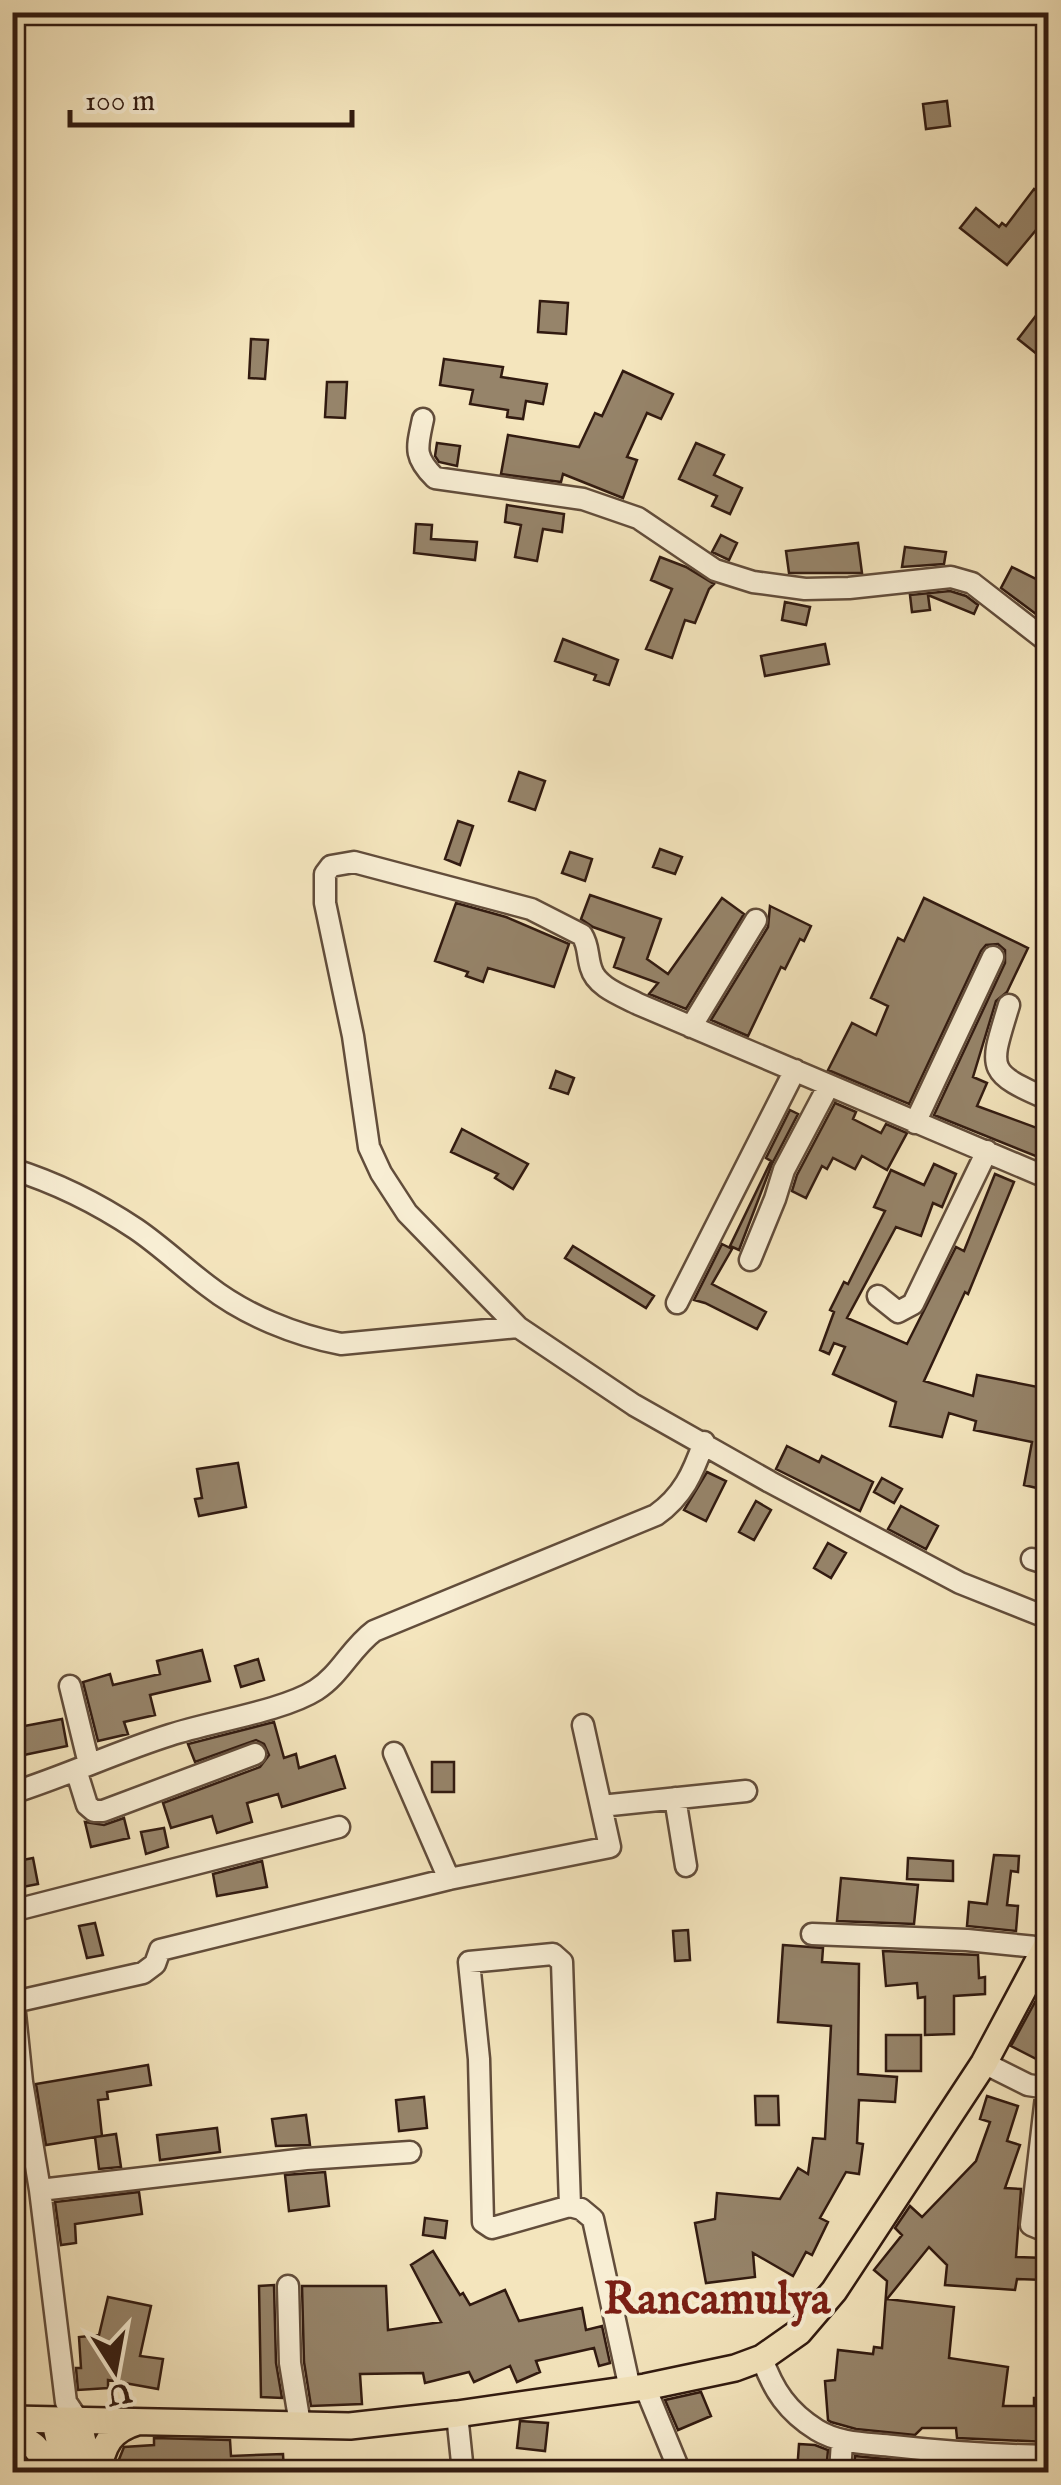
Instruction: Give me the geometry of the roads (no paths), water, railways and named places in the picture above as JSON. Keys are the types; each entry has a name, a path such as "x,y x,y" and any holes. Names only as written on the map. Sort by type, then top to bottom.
{"main road":[{"path":"12,2420 66,2415 138,2422 350,2426 637,2388 735,2368 762,2358 799,2332 834,2291 984,2063 1045,1957"},
{"path":"66,2415 66,2472"},
{"path":"66,2415 90,2472"},
{"path":"98,2472 103,2450 113,2433 138,2422"},
{"path":"12,2430 34,2446 56,2472"}],"street":[{"path":"423,419 417,449 421,464 435,478 583,500 638,518 715,570 752,582 849,588 951,577 972,583 1048,642"},
{"path":"1048,1178 638,1004 597,979 582,935 530,909 354,862 330,866 324,874 325,903 353,1036 362,1111 374,1158 407,1213 518,1327 634,1404 960,1583 1048,1618"},
{"path":"691,1028 756,920"},
{"path":"915,1123 993,957"},
{"path":"1009,1004 995,1052 996,1064 1008,1082 1048,1099"},
{"path":"677,1304 795,1070"},
{"path":"750,1260 784,1170 829,1085"},
{"path":"878,1296 898,1312 913,1304 987,1151"},
{"path":"12,1169 61,1184 138,1230 212,1289 246,1310 312,1338 340,1344 518,1327"},
{"path":"12,1794 170,1735 314,1692 336,1674 358,1642 374,1631 656,1515 674,1502 684,1488 704,1442"},
{"path":"70,1686 87,1805 94,1811 256,1754"},
{"path":"14,2002 142,1973 155,1964 160,1950 449,1879 610,1847 583,1725"},
{"path":"394,1752 449,1879"},
{"path":"601,1806 746,1790"},
{"path":"675,1798 686,1866"},
{"path":"12,1912 339,1828"},
{"path":"812,1934 967,1940 1045,1957"},
{"path":"570,2206 562,1962 552,1954 469,1962 479,2059 483,2222 492,2228 570,2206 593,2219 637,2388 680,2472"},
{"path":"12,1984 66,2415"},
{"path":"984,2063 1028,2085 1048,2088 1031,2224 1048,2232"},
{"path":"40,2190 306,2159 410,2152"},
{"path":"288,2286 290,2362 300,2424"},
{"path":"762,2358 782,2402 818,2432 842,2442 972,2455 1048,2456"},
{"path":"456,2414 463,2472"},
{"path":"840,2472 842,2442"}],"district":[{"name":"Rancamulya","path":"717,2297"}]}
